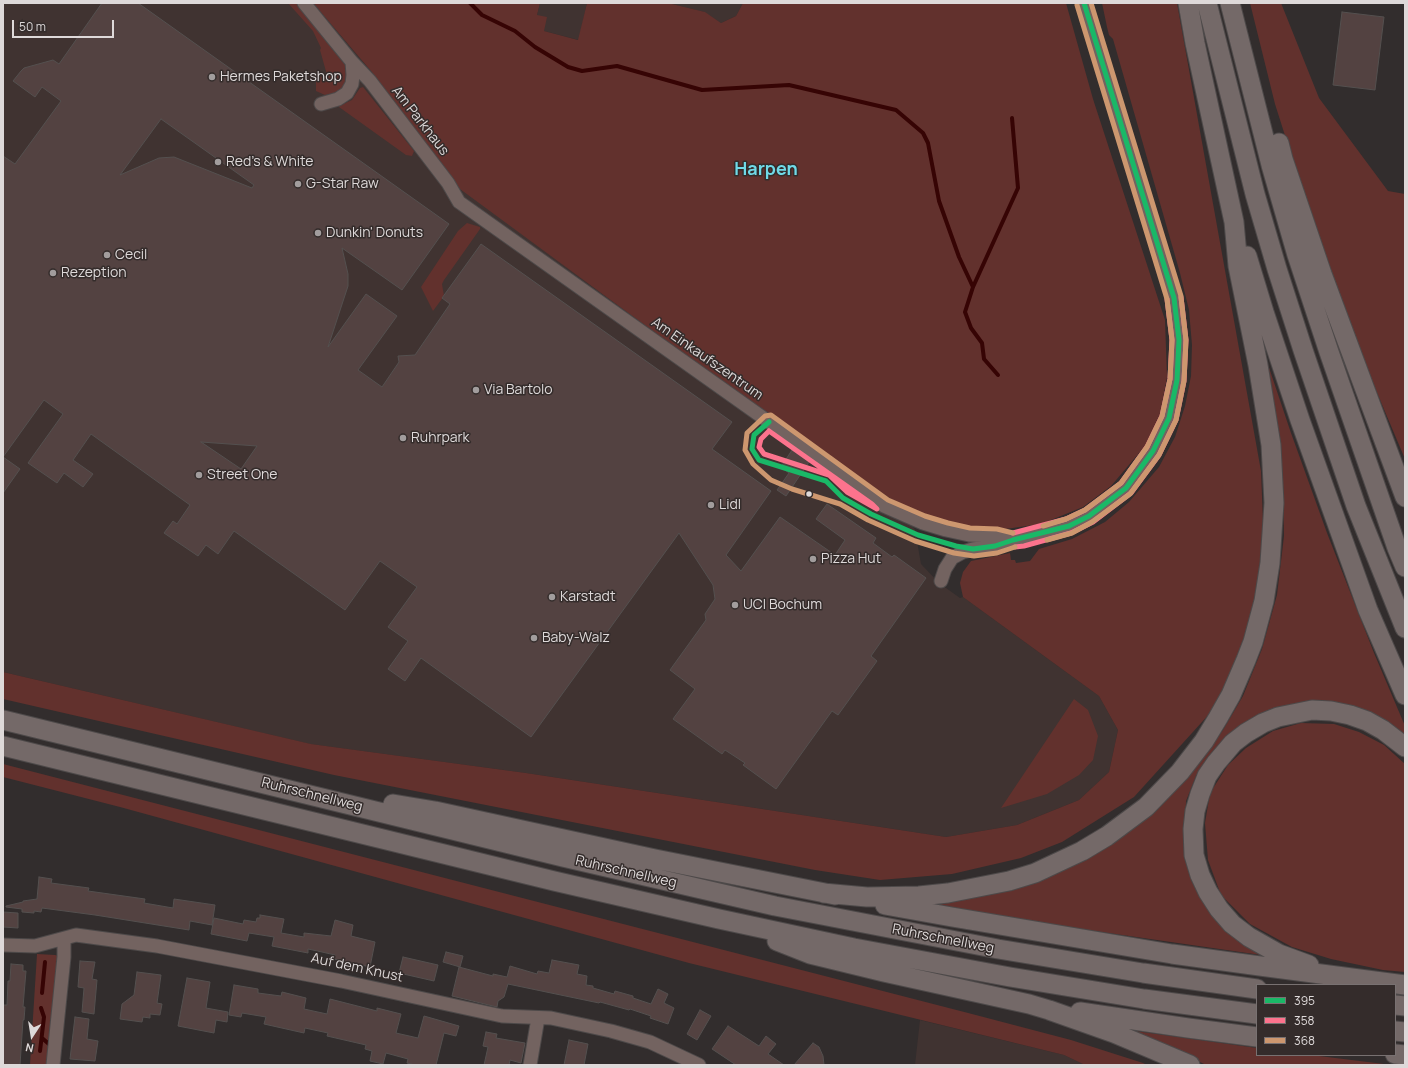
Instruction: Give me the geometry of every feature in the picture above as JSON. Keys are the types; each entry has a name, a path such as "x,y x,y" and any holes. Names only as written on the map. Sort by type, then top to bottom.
{"highway":[{"path":"823,893 867,897 919,896 948,893 1010,881 1035,873 1057,863 1107,836 1146,807 1180,772 1218,718 1243,668 1259,623 1268,581 1274,521 1271,445 1258,365 1238,266 1234,222 1188,3"},
{"path":"1207,3 1255,194 1277,269 1356,506 1405,628"},
{"path":"1230,3 1271,165 1297,255 1328,352 1405,567"},
{"path":"1243,3 1283,159 1322,274 1405,497"},
{"path":"1234,222 1249,262 1300,420 1365,602 1405,694"},
{"path":"1374,981 1331,972 1279,954 1249,938 1232,924 1219,909 1208,892 1200,875 1194,855 1193,829 1195,811 1207,776 1233,743 1263,723 1278,717 1312,710 1331,711 1350,715 1367,721 1383,730 1405,747"},
{"name":"Ruhrschnellweg","path":"3,720 563,857 775,906 1012,952 1129,971 1256,989"},
{"name":"Ruhrschnellweg","path":"3,746 554,881 854,948 1010,977 1256,1014"},
{"path":"279,787 385,802 435,811 655,859 952,917 1112,944 1260,966 1405,984"},
{"path":"719,919 738,925 810,954 1029,1004 1078,1020 1190,1065"},
{"path":"1006,999 1123,1019 1256,1037"}],"street":[{"name":"Am Parkhaus","path":"304,3 352,62 370,81 448,183 459,202"},
{"name":"Am Einkaufszentrum","path":"941,581 945,569 952,558 958,554 973,549 995,546 1013,540 1045,533 1069,526 1089,516 1126,488 1153,451 1169,418 1177,380 1179,340 1174,298 1084,3"},
{"path":"321,104 338,99 347,93 352,84 352,62"},
{"name":"Am Einkaufszentrum","path":"459,202 775,426 884,506 923,523 946,530 969,535 996,536 1013,540"},
{"name":"Auf dem Knust","path":"3,945 35,946 76,936 157,946 334,979 502,1016 551,1018 611,1031 650,1042 699,1065"},
{"path":"52,1065 64,957 64,939"},
{"path":"530,1065 538,1018"}],"shaded area":[{"name":"Ruhrpark","path":"3,3 313,3 371,71 718,379 888,497 911,523 915,530 921,564 939,583 960,598 963,597 1099,696 1118,730 1109,772 1079,800 1017,825 946,837 526,773 310,744 3,672"},
{"path":"288,3 296,3 345,65 347,70 346,82 341,90 325,95 316,91 316,78 327,75 320,50 321,48 313,31"},
{"path":"313,3 540,3 537,15 547,17 544,31 578,40 587,3 668,3 705,12 721,23 736,16 743,3 1066,3 1093,99 1165,320 1167,377 1160,414 1145,446 1111,486 1083,507 1041,524 991,531 952,526 920,516 888,497 718,379 460,189 371,71"},
{"path":"540,3 587,3 579,40 544,31 537,15"},
{"path":"668,3 743,3 736,16 721,23 704,12"},
{"path":"1102,3 1177,3 1261,471 1264,548 1251,626 1221,701 1134,797 1062,842 1021,858 952,874 880,880 815,870 334,775 3,699 3,672 311,744 526,773 946,837 1017,825 1079,800 1109,772 1118,730 1099,696 963,597 960,583 963,572 971,561 1010,553 1011,560 1015,560 1016,563 1030,561 1039,549 1072,539 1105,522 1129,502 1159,467 1175,437 1185,406 1191,376 1192,345 1189,310 1180,273 1113,39 1109,35"},
{"path":"1250,3 1281,3 1319,98 1388,191 1405,194 1405,459 1348,324 1302,189 1275,104"},
{"path":"363,87 414,151 412,156 406,155 339,107 352,100 360,88"},
{"path":"467,223 480,227 480,229 444,280 442,284 444,296 433,311 421,287 458,231"},
{"path":"1256,329 1327,533 1374,653 1405,726 1405,737 1329,703 1215,749 1196,776 1186,801 1185,854 1192,882 1204,904 1215,919 1238,941 1261,955 1046,924 929,903 1008,887 1178,788 1223,730 1243,696 1262,649 1277,595 1284,536 1283,486 1277,436"},
{"path":"1074,699 1088,710 1098,736 1093,760 1079,775 1047,794 1001,808"},
{"path":"1301,723 1334,724 1359,732 1384,745 1405,764 1405,972 1383,970 1331,959 1292,947 1250,924 1221,895 1208,860 1205,823 1210,793 1228,765 1246,748 1273,731"},
{"path":"3,764 1071,1040 1147,1065 1085,1065 1064,1055 689,963 120,807 3,777"},
{"path":"37,954 59,956 48,1065 30,1065"},
{"path":"920,1020 1064,1055 1085,1065 915,1065"},
{"path":"1121,1029 1256,1048 1256,1056 1319,1056 1392,1065 1206,1065 1180,1052"}],"building":[{"path":"102,3 138,3 449,224 402,290 342,248 348,274 348,286 328,347 366,294 397,316 358,370 382,387 399,362 398,356 415,355 450,304 442,298 481,244 732,422 712,449 771,491 726,555 741,571 780,517 835,555 845,540 816,519 827,504 876,538 873,543 892,557 894,555 926,578 871,656 877,661 838,715 832,711 776,789 743,765 745,763 725,750 722,754 673,719 695,689 670,670 706,620 705,614 715,599 713,585 679,533 531,737 421,658 405,681 388,669 408,641 388,627 417,587 380,561 345,610 234,531 218,554 206,545 198,556 164,533 173,521 177,524 190,505 91,434 73,460 93,474 83,487 64,473 57,483 28,463 63,414 44,400 3,457 3,156 15,164 61,101 42,87 35,97 13,81 24,68 53,60 59,64","holes":["161,119 254,185 252,188 174,157 159,158 120,175","201,442 257,446 241,469"]},
{"path":"1342,12 1384,17 1375,90 1333,85"},
{"path":"792,450 809,462 786,496 777,490 789,473 781,467"},
{"path":"3,457 20,469 3,493"},
{"path":"39,877 52,879 51,883 89,888 88,891 145,899 144,903 173,908 174,899 215,905 212,925 190,921 189,930 42,908 41,912 34,911 34,913 22,912 22,909 6,907 23,901 37,899"},
{"path":"3,912 18,913 18,928 3,927"},
{"path":"260,915 284,919 281,933 304,937 304,933 331,936 335,920 353,925 351,936 375,942 370,967 334,959 335,955 308,949 308,953 272,946 274,937 249,933 247,941 211,934 214,918 243,924 244,920 256,922 257,918 260,918"},
{"path":"446,952 463,956 460,967 443,962"},
{"path":"403,957 438,965 434,981 399,973"},
{"path":"552,960 579,965 577,974 587,976 586,985 593,986 593,988 614,994 615,991 633,996 633,998 651,1004 658,989 668,994 664,1003 674,1008 668,1024 630,1009 508,984 504,997 498,1001 497,1007 452,996 459,967 493,976 493,974 507,977 510,966 537,974 538,971 549,973"},
{"path":"80,961 95,962 92,979 97,980 94,1014 82,1012 84,988 78,987"},
{"path":"11,964 23,965 23,971 26,971 23,1007 25,1007 20,1065 3,1065 3,1005 7,1005 8,981 10,981"},
{"path":"137,972 161,975 157,1003 162,1004 160,1015 150,1014 150,1018 143,1017 142,1022 120,1019 122,1004 134,995"},
{"path":"187,978 210,982 206,1008 228,1012 227,1022 216,1020 214,1033 178,1026"},
{"path":"234,985 258,989 258,993 281,996 282,992 306,998 304,1009 327,1014 330,999 377,1011 377,1008 401,1014 396,1033 418,1038 424,1016 459,1026 456,1036 444,1033 436,1065 415,1065 407,1063 408,1059 386,1053 383,1064 370,1061 372,1051 365,1049 366,1045 327,1036 328,1033 305,1028 304,1033 264,1024 266,1017 242,1013 241,1017 229,1015"},
{"path":"700,1010 711,1016 697,1040 687,1034"},
{"path":"75,1017 89,1019 87,1039 98,1041 95,1061 70,1059"},
{"path":"728,1026 759,1046 766,1036 776,1044 768,1054 784,1065 736,1065 712,1049"},
{"path":"486,1032 497,1034 496,1038 525,1043 521,1063 510,1060 509,1065 484,1065 488,1047 483,1046"},
{"path":"569,1040 588,1044 584,1065 564,1065"},
{"path":"813,1043 819,1047 823,1056 824,1065 794,1065"}],"waterway":[{"path":"470,3 482,15 515,31 535,47 568,67 582,71 617,66 702,90 789,85 896,110 923,133 928,143 939,201 959,257 973,287"},
{"path":"998,375 984,359 982,343 971,328 965,312 973,287 1018,188 1012,118"},
{"path":"42,993 45,962"},
{"path":"40,1051 44,1017 41,1008"},
{"path":"42,1038 50,1045"}],"transit line":[{"name":"395","path":"769,422 754,435 752,449 759,460 826,481 843,498 871,514 918,535 956,546 973,549 995,546 1069,526 1089,516 1126,488 1153,451 1169,418 1177,380 1179,340 1174,298 1084,3"},
{"name":"368","path":"1091,3 1181,296"},
{"name":"368","path":"1043,526 1066,519 1085,510 1121,483 1147,447 1162,416 1170,379 1172,340 1167,299 1077,5"},
{"name":"358","path":"1015,547 1024,546 1071,533 1093,522 1131,493 1159,455 1176,420 1184,381 1186,340 1181,297"},
{"name":"368","path":"1047,540 1072,533 1092,522 1130,494 1159,455 1176,420 1184,381 1186,340 1181,297"},
{"name":"358","path":"1013,533 1066,519 1085,510 1121,483 1147,447 1162,416 1170,379 1172,340 1167,299"},
{"name":"368","path":"1013,533 997,529 970,528 948,523 925,516 888,500 771,415 765,416 747,433 745,450 753,464 771,480 792,489 840,504 868,520 915,541 954,553 974,556 997,553 1015,547"},
{"name":"358","path":"769,431 872,504 877,509 847,492 829,475 764,454 759,447 761,439 769,431"}],"place":[{"name":"Hermes Paketshop","path":"212,77"},
{"name":"Red’s & White","path":"218,162"},
{"name":"G-Star Raw","path":"298,184"},
{"name":"Dunkin' Donuts","path":"318,233"},
{"name":"Cecil","path":"107,255"},
{"name":"Rezeption","path":"53,273"},
{"name":"Via Bartolo","path":"476,390"},
{"name":"Ruhrpark","path":"403,438"},
{"name":"Street One","path":"199,475"},
{"name":"Lidl","path":"711,505"},
{"name":"Pizza Hut","path":"813,559"},
{"name":"Karstadt","path":"552,597"},
{"name":"UCI Bochum","path":"735,605"},
{"name":"Baby-Walz","path":"534,638"}],"district":[{"name":"Harpen","path":"766,170"}]}
